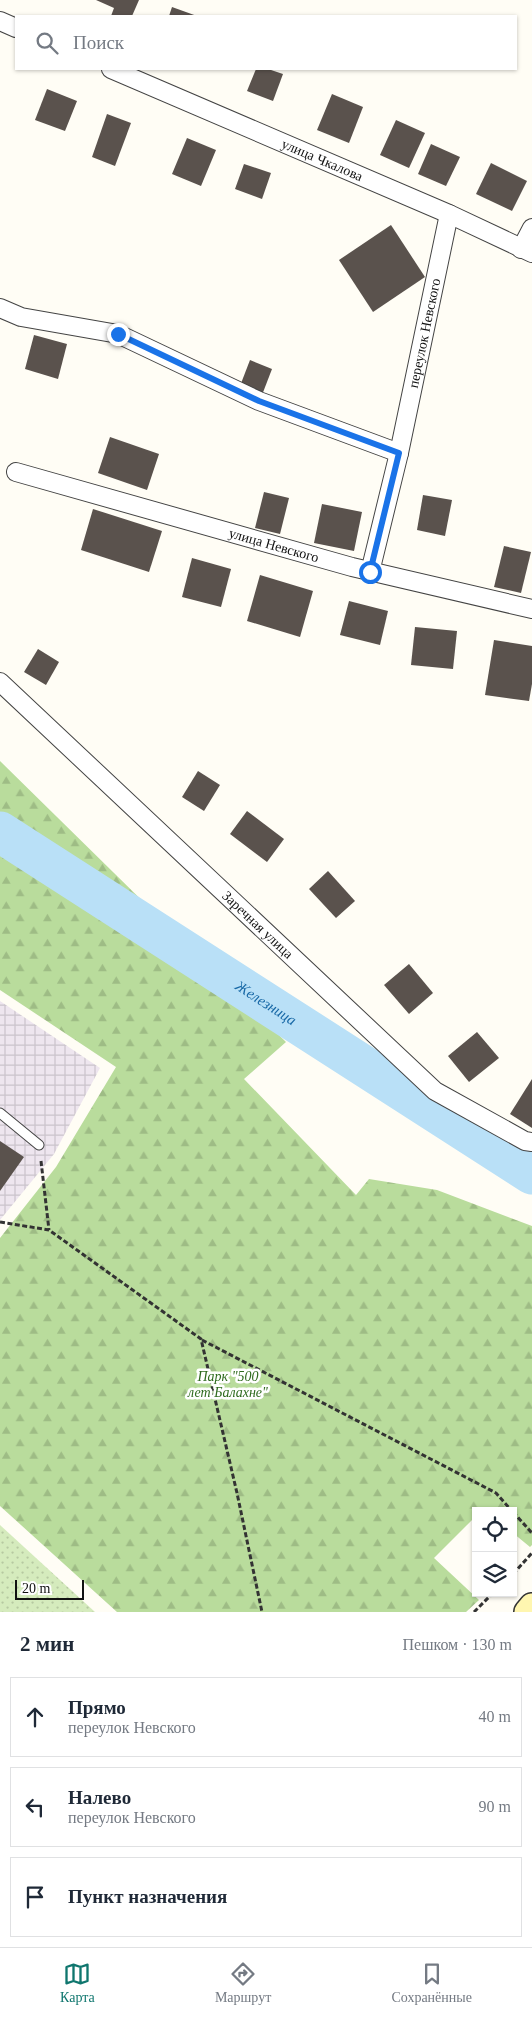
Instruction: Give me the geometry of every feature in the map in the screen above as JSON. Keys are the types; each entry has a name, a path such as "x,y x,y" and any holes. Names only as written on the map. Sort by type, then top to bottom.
{"main road":[{"path":"527,1612 532,1606"}],"street":[{"path":"0,21 15,28"},
{"name":"улица Чкалова","path":"113,70 449,214 527,251"},
{"name":"переулок Невского","path":"370,572 399,453 449,214"},
{"path":"527,251 532,228"},
{"path":"0,308 21,318 118,334 259,401 399,453"},
{"name":"улица Невского","path":"16,472 370,572 532,609"},
{"name":"Заречная улица","path":"0,682 435,1091 532,1142"}],"lane":[{"path":"0,1113 39,1145"}],"path":[{"path":"39,1145 49,1230"},
{"path":"0,1222 49,1230 201,1339 496,1493 509,1507"},
{"path":"201,1339 237,1493 262,1612"},
{"path":"517,1516 532,1533"},
{"path":"517,1570 532,1553"},
{"path":"474,1612 489,1597"}],"shaded area":[{"path":"0,1001 100,1068 54,1154 0,1220"}],"green space":[{"name":"Парк \"500 лет Балахне\"","path":"0,761 286,1042 244,1079 356,1195 369,1179 437,1190 532,1226 532,1545 530,1547 517,1536 517,1507 472,1507 472,1520 434,1558 472,1593 472,1597 479,1600 466,1612 117,1612 0,1506 0,1238 56,1167 116,1067 0,990"},
{"path":"0,1525 95,1612 0,1612"}],"building":[{"path":"96,0 139,0 132,15 111,15 114,8"},
{"path":"172,7 194,15 169,15"},
{"path":"256,70 271,70 283,74 273,101 247,91"},
{"path":"47,89 77,101 65,131 35,120"},
{"path":"332,94 363,107 349,143 317,130"},
{"path":"107,114 131,123 115,166 92,157"},
{"path":"396,120 425,133 409,168 380,155"},
{"path":"187,138 216,150 201,186 172,174"},
{"path":"431,144 460,157 446,186 418,174"},
{"path":"491,163 527,181 512,211 476,194"},
{"path":"244,164 271,173 262,199 235,189"},
{"path":"391,225 425,277 373,312 339,260"},
{"path":"34,335 67,344 58,379 25,369"},
{"path":"250,360 272,369 262,395 240,386"},
{"path":"110,437 159,454 147,490 98,473"},
{"path":"264,492 289,498 280,534 255,528"},
{"path":"423,495 452,500 445,536 417,530"},
{"path":"322,504 362,512 354,551 314,543"},
{"path":"93,509 162,531 149,572 81,550"},
{"path":"504,546 531,552 521,593 494,587"},
{"path":"192,558 231,569 221,607 182,597"},
{"path":"260,575 313,591 300,637 247,621"},
{"path":"349,601 388,611 380,645 340,635"},
{"path":"415,627 457,631 453,669 411,665"},
{"path":"494,640 532,646 532,684 529,701 485,695"},
{"path":"38,649 59,662 46,685 24,672"},
{"path":"198,771 220,785 204,811 182,797"},
{"path":"247,811 284,839 267,862 230,834"},
{"path":"328,871 355,901 336,918 309,889"},
{"path":"409,964 433,993 409,1014 384,985"},
{"path":"477,1032 499,1058 469,1082 448,1056"},
{"path":"532,1079 532,1128 510,1114"},
{"path":"0,1141 24,1157 0,1191"}],"waterway":[{"name":"Железница","path":"0,832 532,1174"}],"route":[{"path":"118,334 259,401 399,453 370,572"}]}
